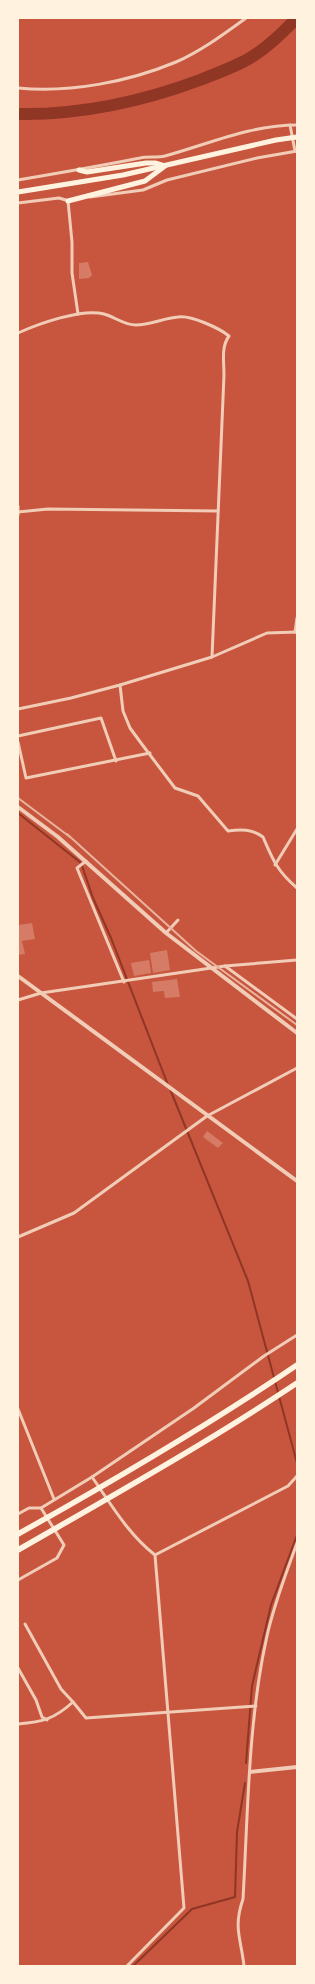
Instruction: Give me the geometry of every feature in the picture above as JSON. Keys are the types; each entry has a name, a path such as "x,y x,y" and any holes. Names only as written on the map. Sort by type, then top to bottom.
{"highway":[{"path":"18,192 165,166 230,150 295,138"},
{"path":"79,170 87,172 146,162 155,162 165,166"},
{"path":"68,201 145,181 165,166"},
{"path":"18,1534 112,1481 297,1365"},
{"path":"18,1550 118,1493 264,1405 297,1383"}],"street":[{"path":"18,88 62,89 132,77 177,61 223,36 246,18"},
{"path":"18,180 79,170 143,157 163,156 237,133 278,125 297,125"},
{"path":"18,203 59,198 68,201 143,190 167,180 256,158 296,151 295,138 290,125"},
{"path":"68,201 72,242 72,273 78,314"},
{"path":"18,333 32,327 78,314 103,314 128,324 137,325 178,316 186,317 207,324 229,336 225,342 224,352 212,656"},
{"path":"18,506 18,513 48,510 218,511"},
{"path":"18,709 71,698 120,685 212,656 267,633 296,632 297,618"},
{"path":"120,685 123,711 130,728 175,788 198,796 228,831 240,829 250,831 263,837 275,865 285,878 297,888"},
{"path":"18,736 102,718 116,761"},
{"path":"18,742 26,778 150,753"},
{"path":"18,806 86,861 166,933 211,969 297,1033"},
{"path":"275,865 297,829"},
{"path":"86,861 77,868 124,982"},
{"path":"166,933 178,920"},
{"path":"18,1000 41,993 225,966 297,960"},
{"path":"225,966 297,1019"},
{"path":"18,976 297,1181"},
{"path":"18,1237 74,1213 207,1116 297,1068"},
{"path":"18,1514 29,1508 41,1508 92,1477 194,1408 264,1356 297,1335"},
{"path":"18,1409 54,1499"},
{"path":"155,1554 288,1486 297,1476"},
{"path":"92,1477 141,1544 155,1554 184,1908 128,1966"},
{"path":"18,1580 57,1558 64,1545 41,1508"},
{"path":"244,1966 237,1916 243,1899 250,1772 256,1706 266,1638 273,1610 297,1543"},
{"path":"25,1624 61,1689 86,1718 256,1706"},
{"path":"18,1668 36,1700 42,1717 47,1720"},
{"path":"18,1724 47,1720 60,1713 73,1702"},
{"path":"250,1772 297,1767"}],"building":[{"path":"88,262 92,275 89,278 79,279 79,263"},
{"path":"32,923 35,939 22,941 25,954 18,955 18,925"},
{"path":"167,950 170,970 153,973 150,953"},
{"path":"149,960 151,973 134,976 131,963"},
{"path":"177,979 180,997 165,998 164,991 153,992 152,982"},
{"path":"207,1131 223,1143 218,1148 203,1137"}],"waterway":[{"path":"18,114 65,112 110,106 178,88 226,70 250,58 269,45 297,18"},
{"path":"18,813 81,863 93,898 111,938 168,1085"},
{"path":"170,1089 248,1281 297,1463"},
{"path":"246,1763 252,1686 271,1605 297,1535"},
{"path":"133,1966 192,1909 235,1897 237,1832 245,1783"}],"railway":[{"path":"18,798 70,837"},
{"path":"67,834 196,951 297,1025"}]}
